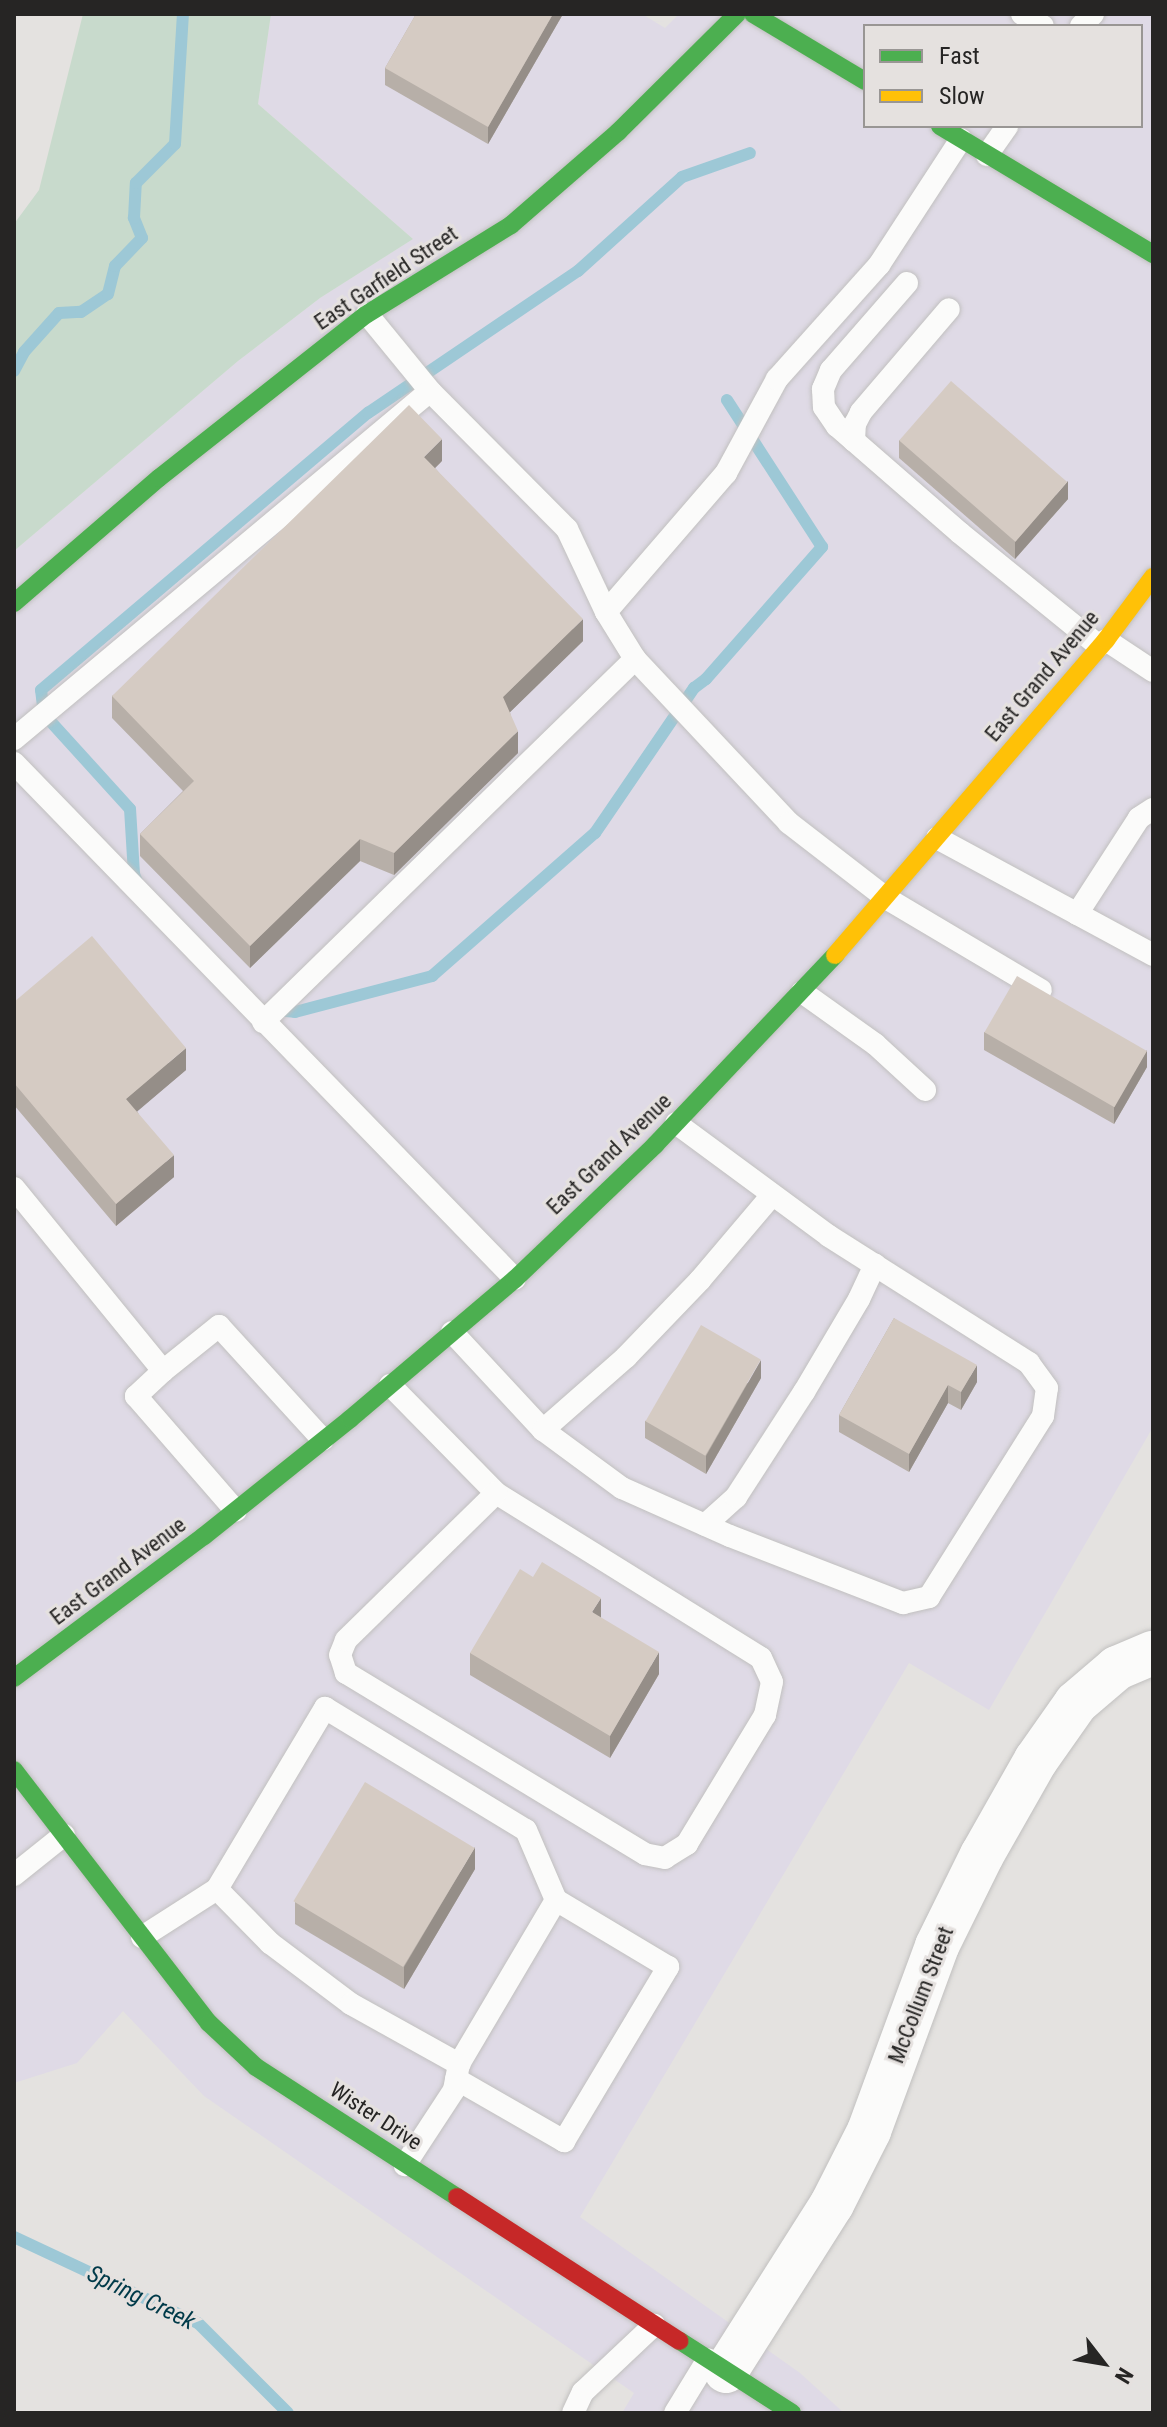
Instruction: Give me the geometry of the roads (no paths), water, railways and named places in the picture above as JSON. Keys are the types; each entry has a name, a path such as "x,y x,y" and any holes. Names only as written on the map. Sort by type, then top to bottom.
{"street":[{"name":"East Garfield Street","path":"14,603 159,478 367,314 511,225 618,132 737,14"},
{"path":"753,14 863,80"},
{"path":"943,128 1153,254"},
{"name":"East Grand Avenue","path":"14,1678 236,1511 515,1279 676,1123 802,992 1103,643 1153,577"},
{"name":"McCollum Street","path":"717,2365 832,2204 863,2143 937,1946 982,1855 1036,1760 1076,1703 1117,1668 1153,1653"},
{"name":"Wister Drive","path":"14,1770 209,2023 256,2067 792,2413"}],"lane":[{"path":"1022,14 1040,24"},
{"path":"987,155 1006,128"},
{"path":"606,612 726,473 777,379 879,265 961,139"},
{"path":"907,283 831,370 823,389 824,407 854,441 1103,643 1153,671"},
{"path":"854,441 855,424 861,412 949,309"},
{"path":"367,314 430,391 567,529 606,612 635,659 789,823 886,898 1062,1002"},
{"path":"14,739 430,391"},
{"path":"263,1022 635,659"},
{"path":"14,763 515,1279"},
{"path":"1077,914 1139,818 1153,809"},
{"path":"937,838 1153,955"},
{"path":"802,992 875,1044 925,1090"},
{"path":"452,1332 543,1430 622,1488 705,1525 903,1603 929,1597 1043,1416 1047,1388 1029,1363 772,1195 676,1123"},
{"path":"14,1188 163,1371"},
{"path":"543,1430 626,1357 700,1280 772,1195"},
{"path":"705,1525 736,1497 804,1392 859,1299 875,1264"},
{"path":"236,1511 136,1396 163,1371 219,1326 323,1440"},
{"path":"390,1385 496,1493 761,1658 772,1682 765,1715 687,1844 665,1858 645,1854 346,1673 340,1655 346,1640 496,1493"},
{"path":"142,1937 217,1889 325,1708 526,1830 556,1900 668,1967 564,2141 351,2004 270,1943 217,1889"},
{"path":"14,1875 64,1835"},
{"path":"405,2165 454,2090 457,2072 556,1900"},
{"path":"573,2413 583,2392 654,2325"},
{"path":"675,2413 717,2365"}],"waterway":[{"name":"Spring Creek","path":"14,371 24,352 59,313 81,312 108,294 115,266 142,238 134,218 136,183 175,144 183,14"},
{"path":"139,886 134,874 130,809 44,714 41,690 368,413 578,271 682,177 750,153"},
{"path":"274,1010 295,1012 432,976 595,833 694,688 706,679 822,547 727,400"},
{"name":"Spring Creek","path":"14,2237 198,2323 288,2413"}]}
